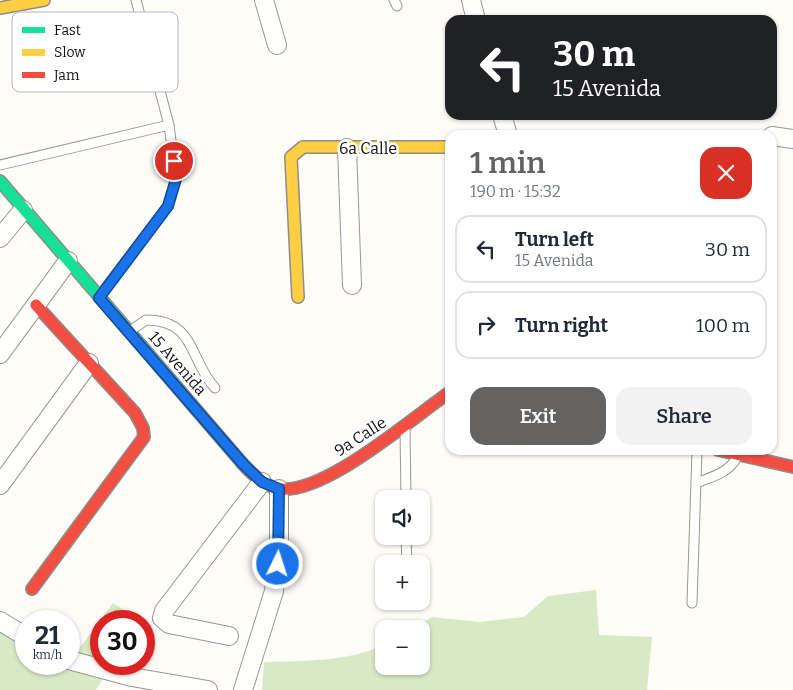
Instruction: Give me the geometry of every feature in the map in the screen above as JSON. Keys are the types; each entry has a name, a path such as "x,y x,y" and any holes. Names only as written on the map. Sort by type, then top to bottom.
{"street":[{"path":"0,8 44,0"},
{"path":"264,0 277,45"},
{"path":"471,0 475,15"},
{"path":"777,137 793,139"},
{"name":"6a Calle","path":"298,297 291,157 303,147 445,147"},
{"path":"346,148 352,285"},
{"name":"15 Avenida","path":"0,181 244,465 262,482 279,489"},
{"path":"0,238 23,210"},
{"path":"0,354 68,261"},
{"path":"32,589 144,437 143,428 135,413 36,305"},
{"path":"0,485 89,363"},
{"name":"9a Calle","path":"279,489 298,490 327,476 405,426 445,396"},
{"path":"738,455 793,467"},
{"path":"229,636 169,624 162,618 164,611 262,482"},
{"path":"243,690 274,591 280,550 279,489"},
{"path":"0,621 15,630"},
{"path":"80,663 132,677 208,690"}],"lane":[{"path":"99,298 168,206 176,179 169,125 160,92"},
{"path":"0,165 169,125"},
{"path":"129,332 146,320 175,326 189,340 207,379 215,388"},
{"path":"405,426 406,490"},
{"path":"692,603 698,455"},
{"path":"696,483 733,465 738,455"}],"green space":[{"path":"596,590 599,635 652,637 647,690 262,690 264,662 326,659 357,654 375,648 375,675 430,675 430,620 427,620 432,617 479,622 524,617 548,596"},
{"path":"113,603 124,610 108,610"},
{"path":"0,627 15,639 15,675 80,675 80,647 90,634 90,675 105,675 96,690 0,690"}],"traffic: fast":[{"path":"0,181 242,463"}],"traffic: slow":[{"path":"0,8 44,0"},
{"path":"298,297 291,157 303,147 445,147"}],"traffic: jam":[{"path":"32,589 144,437 143,428 135,413 36,305"},
{"path":"242,463 261,481 275,488 294,488 316,482 365,454 445,396"},
{"path":"740,455 793,467"}],"route":[{"path":"174,161 176,179 168,206 106,286 99,298 244,465 262,482 279,489 280,550 278,564"}]}
